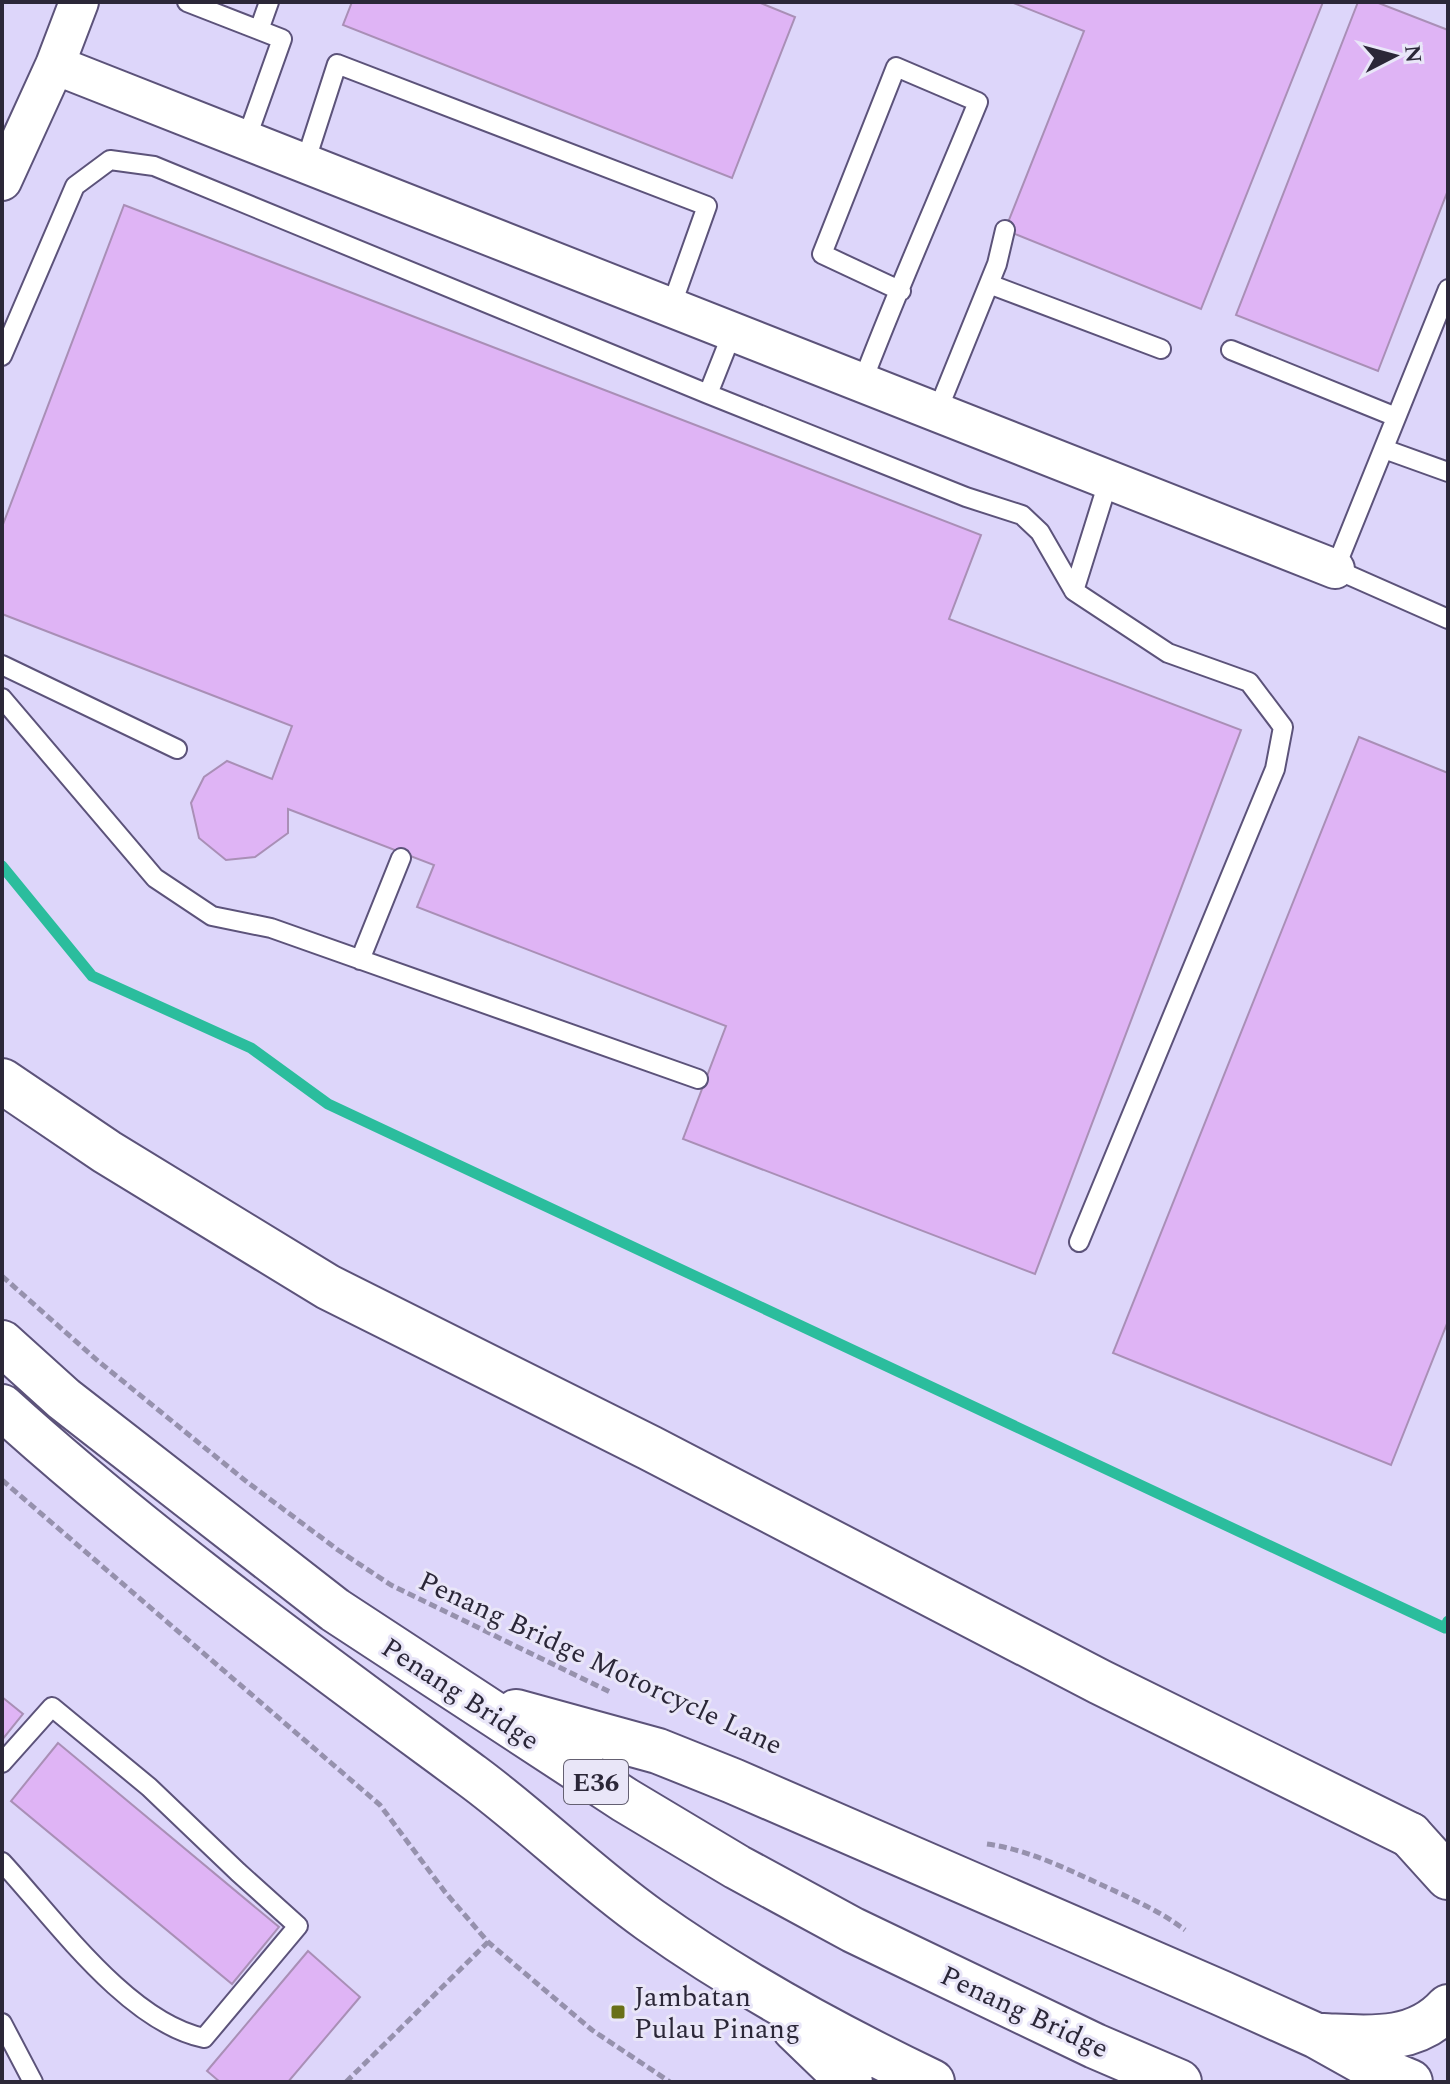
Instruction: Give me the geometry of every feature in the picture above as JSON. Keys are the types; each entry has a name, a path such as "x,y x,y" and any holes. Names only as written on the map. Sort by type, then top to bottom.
{"main road":[{"path":"2,1081 107,1152 328,1287 650,1448 1100,1682 1429,1842 1448,1877"},
{"name":"Penang Bridge","path":"2,1343 64,1399 335,1610 625,1800 737,1867 853,1930 1095,2046 1179,2082"},
{"name":"Penang Bridge","path":"17,1421 191,1564 347,1686 474,1778 648,1919 753,1988 856,2065 932,2082"},
{"path":"472,1699 658,1751 683,1761 1221,1993 1410,2082"},
{"path":"1317,2036 1387,2037 1407,2034 1426,2026 1448,2007"},
{"path":"856,2065 896,2082"}],"street":[{"path":"2,181 55,65 79,2"},
{"path":"55,65 1335,569"}],"lane":[{"path":"187,2 282,39 246,140"},
{"path":"259,30 269,2"},
{"path":"305,163 337,64 707,206 671,307"},
{"path":"862,383 901,291 978,102 896,67 822,254 901,291"},
{"path":"2,356 75,186 110,160 154,166 708,394 966,497 1022,515 1040,532 1074,591 1168,653 1249,682 1283,727 1275,769 1079,1242"},
{"path":"937,412 989,284 1005,230"},
{"path":"989,284 1161,349"},
{"path":"1448,289 1335,569 1448,619"},
{"path":"708,394 733,331"},
{"path":"1231,350 1396,417"},
{"path":"1384,449 1448,472"},
{"path":"1074,591 1109,479"},
{"path":"2,665 177,749"},
{"path":"2,698 155,878 212,916 271,928 698,1079"},
{"path":"360,960 401,858"},
{"path":"2,1763 52,1707 149,1787 298,1926 204,2038 158,2018 104,1974 2,1862"},
{"path":"2,2023 33,2082"}],"path":[{"name":"Penang Bridge Motorcycle Lane","path":"2,1276 98,1361 247,1482 338,1550 391,1585 614,1694"},
{"path":"2,1480 380,1805 445,1892 488,1942 592,2030 670,2082"},
{"path":"978,1842 1013,1847 1043,1857 1154,1909 1185,1929 1216,1973 1221,1993"},
{"path":"346,2082 488,1942"}],"building":[{"path":"352,2 758,2 795,17 732,178 343,25"},
{"path":"1011,2 1323,2 1201,309 1005,230 1084,31"},
{"path":"1358,2 1376,2 1448,30 1448,190 1378,371 1236,315"},
{"path":"124,205 981,535 949,619 1241,730 1035,1274 683,1139 726,1026 417,907 434,865 288,809 288,833 255,857 226,860 199,838 191,803 204,777 227,761 272,779 292,726 2,614 2,527"},
{"path":"1359,737 1448,773 1448,1321 1391,1465 1113,1353"},
{"path":"2,1697 23,1714 2,1740"},
{"path":"58,1743 279,1927 232,1984 11,1801"},
{"path":"308,1951 360,1997 288,2082 220,2082 207,2071"}],"waterway":[{"path":"2,866 92,976 251,1048 328,1104 1445,1628 1448,1621"}],"place":[{"name":"Jambatan Pulau Pinang","path":"618,2012"}]}
